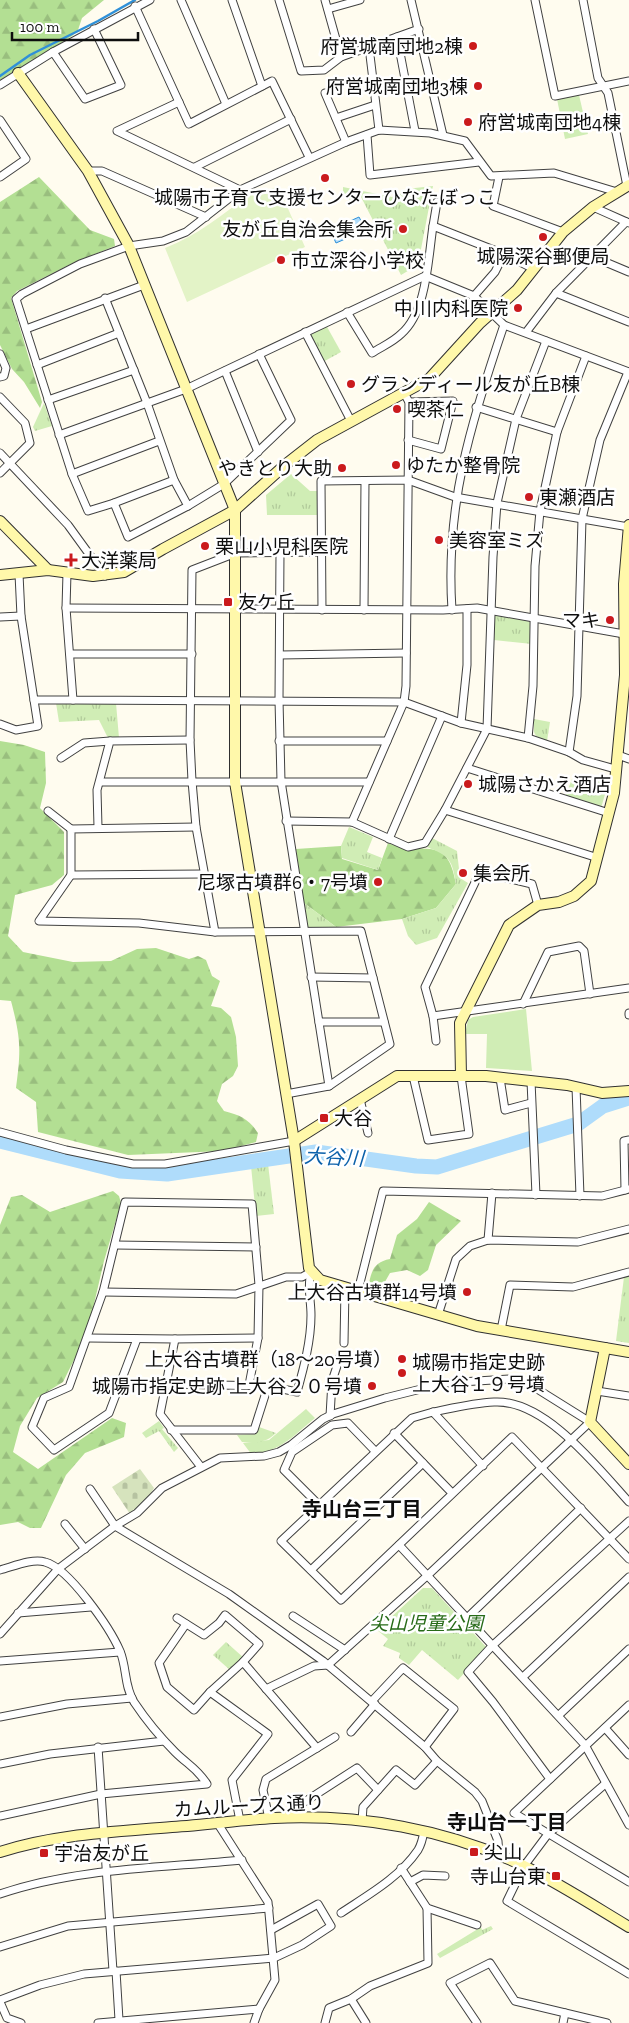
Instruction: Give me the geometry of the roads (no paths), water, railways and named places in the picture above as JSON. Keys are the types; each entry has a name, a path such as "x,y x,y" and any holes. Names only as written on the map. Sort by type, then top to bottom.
{"street":[{"path":"0,85 18,72 53,52 135,6 150,0"},
{"path":"181,0 226,104"},
{"path":"232,0 262,86"},
{"path":"279,0 301,71 324,70 341,57 419,29"},
{"path":"325,0 341,57"},
{"path":"328,9 360,0"},
{"path":"411,0 443,135"},
{"path":"535,0 555,96 629,81"},
{"path":"0,575 48,570 105,576 124,572 235,510 285,465 317,440 351,421 406,397 429,379 490,313 516,290 563,232 593,206 628,186 608,93 598,78 583,0"},
{"path":"135,6 189,124 272,81 309,157"},
{"path":"53,52 85,99 121,84 94,29"},
{"path":"397,37 415,131"},
{"path":"369,47 379,130"},
{"path":"18,72 88,172 129,246 235,510 235,782 295,1150 308,1264 311,1272 320,1280 438,1315 501,1330 629,1352"},
{"path":"325,93 346,142"},
{"path":"179,102 117,131 240,190"},
{"path":"336,118 375,105"},
{"path":"195,167 292,119"},
{"path":"0,120 26,159 0,177"},
{"path":"174,480 88,511 72,474 16,299 22,294 80,264 129,246 163,241 186,232 240,190 309,157 379,130 415,131 443,135 465,141 491,176 554,173 617,192"},
{"path":"367,135 370,174 479,162"},
{"path":"88,172 102,171 206,217"},
{"path":"499,177 493,206 563,232"},
{"path":"347,312 372,353 401,334 412,322 421,305 437,202 447,201"},
{"path":"527,332 556,293 591,256 628,222 593,206"},
{"path":"432,226 504,254 534,269"},
{"path":"474,296 495,272 504,254"},
{"path":"591,256 629,272"},
{"path":"60,435 186,389 425,276 474,296 490,313 504,324 629,372 600,440 582,518 577,696 569,752"},
{"path":"26,329 144,285"},
{"path":"556,293 629,322"},
{"path":"105,298 147,403 174,480 188,506"},
{"path":"452,610 450,553 455,497 476,407 504,324"},
{"path":"305,332 351,421"},
{"path":"37,365 119,333"},
{"path":"286,821 352,822 408,847 425,843 445,810 487,729 493,611 493,557 497,503 516,419 546,340"},
{"path":"0,354 6,368 4,376 0,376"},
{"path":"114,502 128,537 188,506 224,484 291,420 259,354"},
{"path":"528,738 535,618 535,566 540,511 557,432 586,356"},
{"path":"48,400 134,370"},
{"path":"225,371 258,452"},
{"path":"0,397 25,423 30,443 0,473"},
{"path":"352,822 404,702 408,610 408,440 406,397"},
{"path":"406,397 453,401 441,449 408,440"},
{"path":"476,407 557,432"},
{"path":"72,474 159,441"},
{"path":"0,453 68,525 105,576"},
{"path":"322,610 321,481 408,480 455,497 629,526 627,620 624,634 627,664 626,711 615,769 614,793 591,881 574,896 559,902 538,905 509,925 460,1023 461,1076 469,1134 428,1140 413,1076"},
{"path":"364,481 364,610"},
{"path":"0,521 48,570"},
{"path":"280,552 279,741 281,781 329,1086"},
{"path":"214,932 196,827 192,781 190,740 192,700 192,570 236,553 322,552"},
{"path":"67,573 66,608 73,700"},
{"path":"0,724 16,730 38,726 21,616 19,574"},
{"path":"66,608 467,609 493,611 624,634"},
{"path":"461,723 467,665 467,609"},
{"path":"0,617 21,616"},
{"path":"70,654 192,654"},
{"path":"280,655 406,654"},
{"path":"34,700 404,702 461,723 528,738 569,752 583,760 615,769"},
{"path":"389,838 442,716"},
{"path":"61,758 84,743 190,740"},
{"path":"98,827 97,790 110,741"},
{"path":"279,741 387,741"},
{"path":"618,755 629,759"},
{"path":"466,768 609,813"},
{"path":"100,782 369,782"},
{"path":"445,810 596,858"},
{"path":"48,811 71,829 98,827 196,827"},
{"path":"71,829 71,875 39,921 139,922 214,932 361,931 390,1044 329,1086 286,1094"},
{"path":"436,1041 433,1016 425,987 480,872 532,884 538,905"},
{"path":"71,875 204,874"},
{"path":"524,1004 548,952 580,946 584,951 590,994"},
{"path":"312,977 373,978"},
{"path":"433,1016 466,1013 629,988"},
{"path":"319,1022 384,1022"},
{"path":"0,1132 66,1150 133,1164 166,1164 295,1150 326,1123 360,1098 397,1076 500,1078 576,1086 602,1092 629,1091"},
{"path":"500,1078 505,1110 531,1103"},
{"path":"531,1081 536,1195"},
{"path":"576,1086 580,1196"},
{"path":"360,1098 368,1133"},
{"path":"358,1292 383,1191 602,1196 627,1189 624,1142 629,1140"},
{"path":"488,1240 492,1193"},
{"path":"137,1339 109,1413 54,1450 32,1427 44,1398 69,1387 103,1292 125,1202 252,1204 259,1285 258,1338 249,1385"},
{"path":"438,1315 456,1259 470,1246 488,1240 578,1242 629,1229"},
{"path":"115,1245 256,1247"},
{"path":"103,1292 236,1294 286,1277 302,1278 311,1272"},
{"path":"166,1384 268,1386 297,1392 310,1333 311,1314 308,1282 311,1272"},
{"path":"501,1330 510,1286 574,1286 629,1272"},
{"path":"344,1343 345,1288"},
{"path":"88,1338 258,1338"},
{"path":"175,1339 160,1414 200,1467"},
{"path":"266,1689 314,1666 328,1665 428,1576 590,1422 605,1348"},
{"path":"330,1416 332,1380 341,1354"},
{"path":"0,1634 58,1569 115,1526 137,1514 162,1488 220,1458 264,1456 279,1452 291,1445 323,1419 385,1398 445,1383 509,1379 534,1387 590,1422 629,1464"},
{"path":"171,1430 254,1430 268,1386"},
{"path":"597,1391 629,1396"},
{"path":"629,1502 571,1439 540,1416 516,1405 495,1401 433,1412 412,1418 375,1450 281,1541 341,1600 512,1437 629,1559"},
{"path":"433,1412 483,1466"},
{"path":"319,1505 284,1470 292,1452 332,1425 348,1424 375,1450"},
{"path":"394,1433 452,1493"},
{"path":"311,1570 423,1463"},
{"path":"90,1488 115,1526 229,1594 328,1665 425,1747 437,1758 437,1761 475,1792 482,1801 498,1841 499,1856"},
{"path":"467,1618 581,1508"},
{"path":"550,1779 493,1702 468,1672 493,1645 629,1520"},
{"path":"65,1524 85,1548"},
{"path":"400,1545 467,1618 524,1676 585,1745 629,1825"},
{"path":"0,1570 44,1561 58,1569 91,1607 120,1652 125,1681 132,1698 164,1741 199,1771 207,1784 101,1794 0,1816"},
{"path":"524,1676 629,1577"},
{"path":"18,1613 91,1607"},
{"path":"177,1618 204,1635 219,1623 225,1615 259,1644 194,1710 167,1687 159,1664 186,1624"},
{"path":"293,1616 345,1650"},
{"path":"559,1715 629,1649"},
{"path":"0,1662 120,1652"},
{"path":"243,1662 317,1748"},
{"path":"351,1732 403,1668 454,1709 425,1747"},
{"path":"210,1692 268,1734 232,1780 240,1821"},
{"path":"0,1717 67,1704 132,1698"},
{"path":"629,1705 514,1813 629,1882"},
{"path":"605,1728 629,1754"},
{"path":"269,1819 263,1790 266,1779 335,1737"},
{"path":"0,1761 164,1741"},
{"path":"98,1748 119,2020"},
{"path":"362,1821 363,1807 396,1770 414,1785 437,1761"},
{"path":"294,1818 295,1808 356,1768 378,1790"},
{"path":"605,1784 548,1834 524,1866 507,1901 629,1974"},
{"name":"カムループス通り","path":"0,1852 52,1840 104,1833 240,1821 294,1818 362,1821 424,1831 499,1856 524,1866 629,1927"},
{"path":"218,1824 268,1902 275,1980 259,2009 254,2023"},
{"path":"341,1913 377,1891 402,1868 419,1849 424,1831"},
{"path":"0,1894 32,1883 108,1873 242,1860"},
{"path":"325,2023 330,2008 351,1999 370,1986 428,1963 427,1908 402,1868"},
{"path":"410,1882 423,1875 445,1876"},
{"path":"21,2023 7,2018 0,2001 49,1982 84,1974 274,1958 302,1945 330,1926 318,1904 271,1930"},
{"path":"0,1947 68,1926 269,1908"},
{"path":"427,1908 477,1925"},
{"path":"476,2023 450,1983 490,1963 516,2002 608,2023"},
{"path":"351,1999 366,2023"},
{"path":"98,2023 259,2009"},
{"path":"563,2023 565,2013"}],"water":[{"path":"359,217 366,230 336,243 330,230"}],"waterway":[{"path":"0,76 30,55 135,0"},
{"name":"大谷川","path":"0,1141 120,1171 167,1174 316,1152 416,1166 437,1167 578,1124 603,1106 629,1098"}],"place":[{"name":"府営城南団地2棟","path":"473,46"},
{"name":"府営城南団地3棟","path":"478,86"},
{"name":"府営城南団地4棟","path":"468,122"},
{"name":"城陽市子育て支援センターひなたぼっこ","path":"325,178"},
{"name":"友が丘自治会集会所","path":"403,229"},
{"name":"城陽深谷郵便局","path":"543,237"},
{"name":"市立深谷小学校","path":"281,260"},
{"name":"中川内科医院","path":"518,308"},
{"name":"グランディール友が丘B棟","path":"351,384"},
{"name":"喫茶仁","path":"397,409"},
{"name":"ゆたか整骨院","path":"396,465"},
{"name":"やきとり大助","path":"342,468"},
{"name":"東瀬酒店","path":"529,497"},
{"name":"美容室ミズ","path":"439,540"},
{"name":"栗山小児科医院","path":"205,546"},
{"name":"大洋薬局","path":"71,560"},
{"name":"友ケ丘","path":"228,602"},
{"name":"マキ","path":"610,620"},
{"name":"城陽さかえ酒店","path":"468,784"},
{"name":"集会所","path":"463,873"},
{"name":"尼塚古墳群6・7号墳","path":"378,882"},
{"name":"大谷","path":"324,1118"},
{"name":"上大谷古墳群14号墳","path":"467,1292"},
{"name":"上大谷古墳群（18～20号墳）","path":"402,1359"},
{"name":"城陽市指定史跡 上大谷１９号墳","path":"402,1373"},
{"name":"城陽市指定史跡 上大谷２０号墳","path":"372,1386"},
{"name":"尖山","path":"474,1852"},
{"name":"宇治友が丘","path":"44,1853"},
{"name":"寺山台東","path":"556,1876"}],"district":[{"name":"寺山台三丁目","path":"362,1509"},
{"name":"寺山台一丁目","path":"507,1822"}],"park label":[{"name":"尖山児童公園","path":"426,1623"}]}
